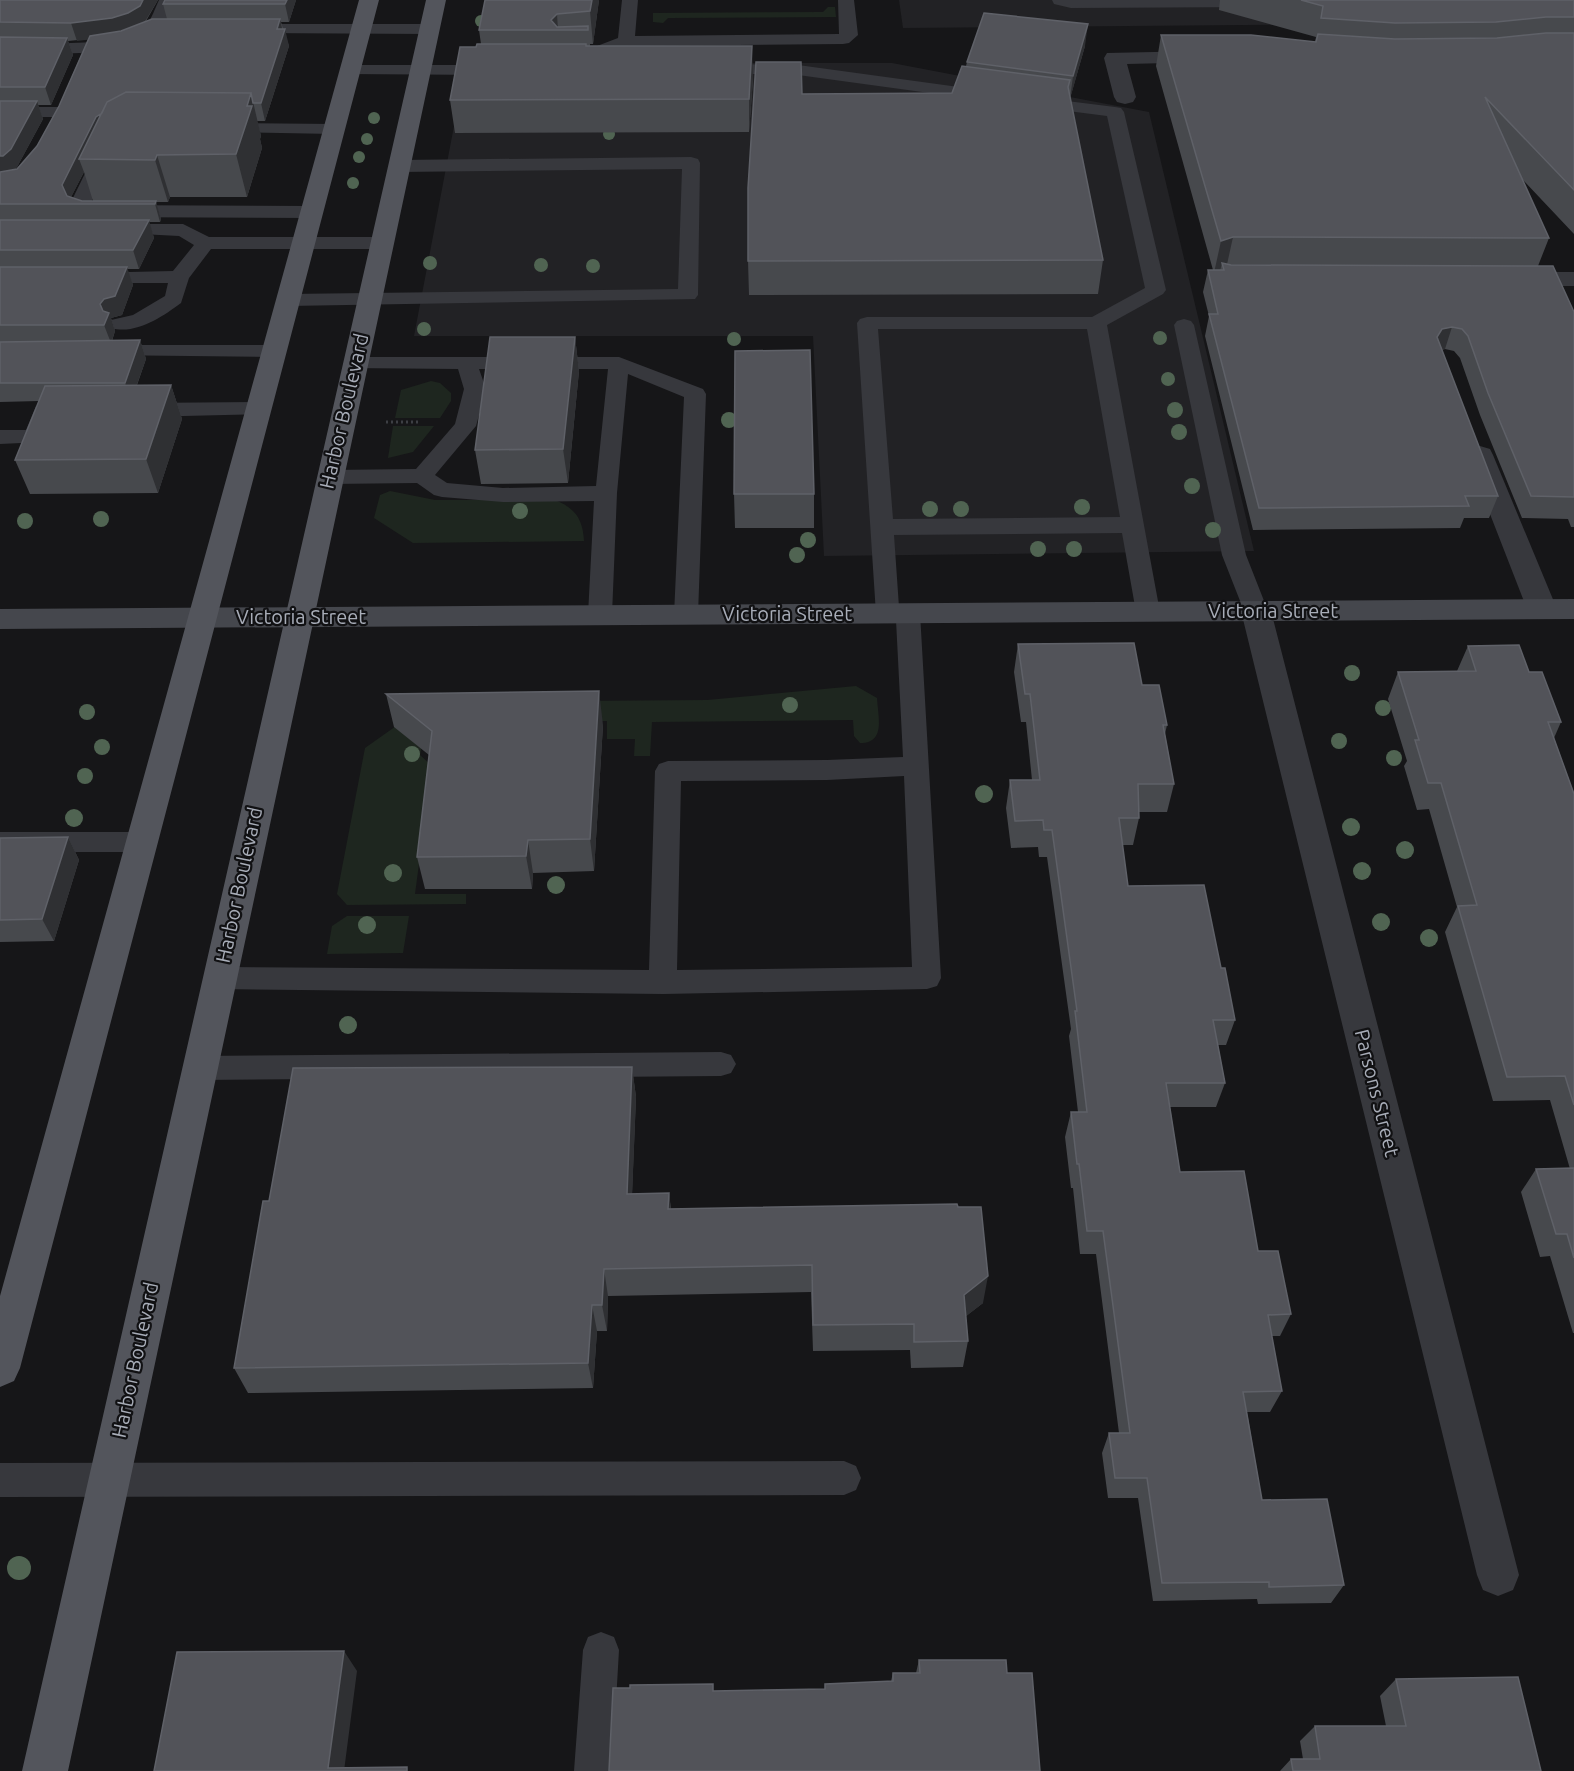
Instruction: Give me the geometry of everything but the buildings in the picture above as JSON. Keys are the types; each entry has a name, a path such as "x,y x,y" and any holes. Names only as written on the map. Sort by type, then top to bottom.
{"main road":[{"path":"0,1368 140,842 369,0"},
{"name":"Harbor Boulevard","path":"45,1771 436,0"},
{"name":"Victoria Street","path":"0,619 1574,609"}],"street":[{"path":"1125,97 1115,58 1220,57"},
{"path":"1490,279 1574,279"},
{"path":"1469,427 1542,609"},
{"name":"Parsons Street","path":"1256,611 1498,1575"}],"lane":[{"path":"152,29 167,0"},
{"path":"626,40 630,0"},
{"path":"564,53 600,51 626,40 843,39 849,35 846,0"},
{"path":"1060,0 1071,3 1274,2"},
{"path":"0,47 87,47 129,41 152,29 173,29"},
{"path":"229,29 430,29"},
{"path":"78,69 87,47"},
{"path":"422,62 496,54"},
{"path":"352,62 422,62 506,70"},
{"path":"219,978 663,982 927,978 915,766 898,614 882,527 867,323 1096,323 1156,290 1115,112 798,70 694,69"},
{"path":"0,112 61,107 48,131"},
{"path":"206,128 334,129"},
{"path":"110,140 80,204 82,209 88,211 312,212"},
{"path":"288,300 688,295 691,163 399,166"},
{"path":"91,230 183,230 205,243 382,243"},
{"path":"118,324 130,324 153,314 174,299 178,277 205,243"},
{"path":"71,277 178,277"},
{"path":"1096,323 1148,612"},
{"path":"1184,325 1234,555 1256,611"},
{"path":"93,351 274,351"},
{"path":"355,363 620,363 695,394 686,615"},
{"path":"422,476 465,426 475,389 467,363"},
{"path":"600,615 606,493 620,363"},
{"path":"116,410 258,410"},
{"path":"0,437 34,437 44,411 68,411"},
{"path":"330,477 422,476 442,490 503,495 606,493"},
{"path":"882,527 1132,525"},
{"path":"663,982 668,771 827,770 915,766"},
{"path":"0,842 140,842"},
{"path":"199,1068 721,1064"},
{"path":"0,1480 844,1478"},
{"path":"593,1771 601,1650"}],"path":[{"path":"386,422 430,422"}],"shaded area":[{"path":"899,0 1574,0 1574,22 903,28"},
{"path":"828,7 835,7 836,17 668,18 663,23 653,22 653,13 823,12"},
{"path":"466,63 892,63 1149,112 1254,551 824,556 813,336 414,336"},
{"path":"431,381 440,383 451,393 451,401 440,418 395,418 401,390"},
{"path":"393,426 434,426 413,452 388,458"},
{"path":"390,491 435,500 555,500 577,515 582,526 584,541 413,543 374,518 380,495"},
{"path":"856,686 877,698 879,728 874,739 868,742 860,743 854,736 853,720 652,722 650,756 634,756 635,739 607,739 607,721 426,722 420,755 432,766 415,894 466,894 466,904 347,905 337,894 365,748 430,702 707,700"},
{"path":"347,916 409,916 403,953 327,954 332,926"}]}
